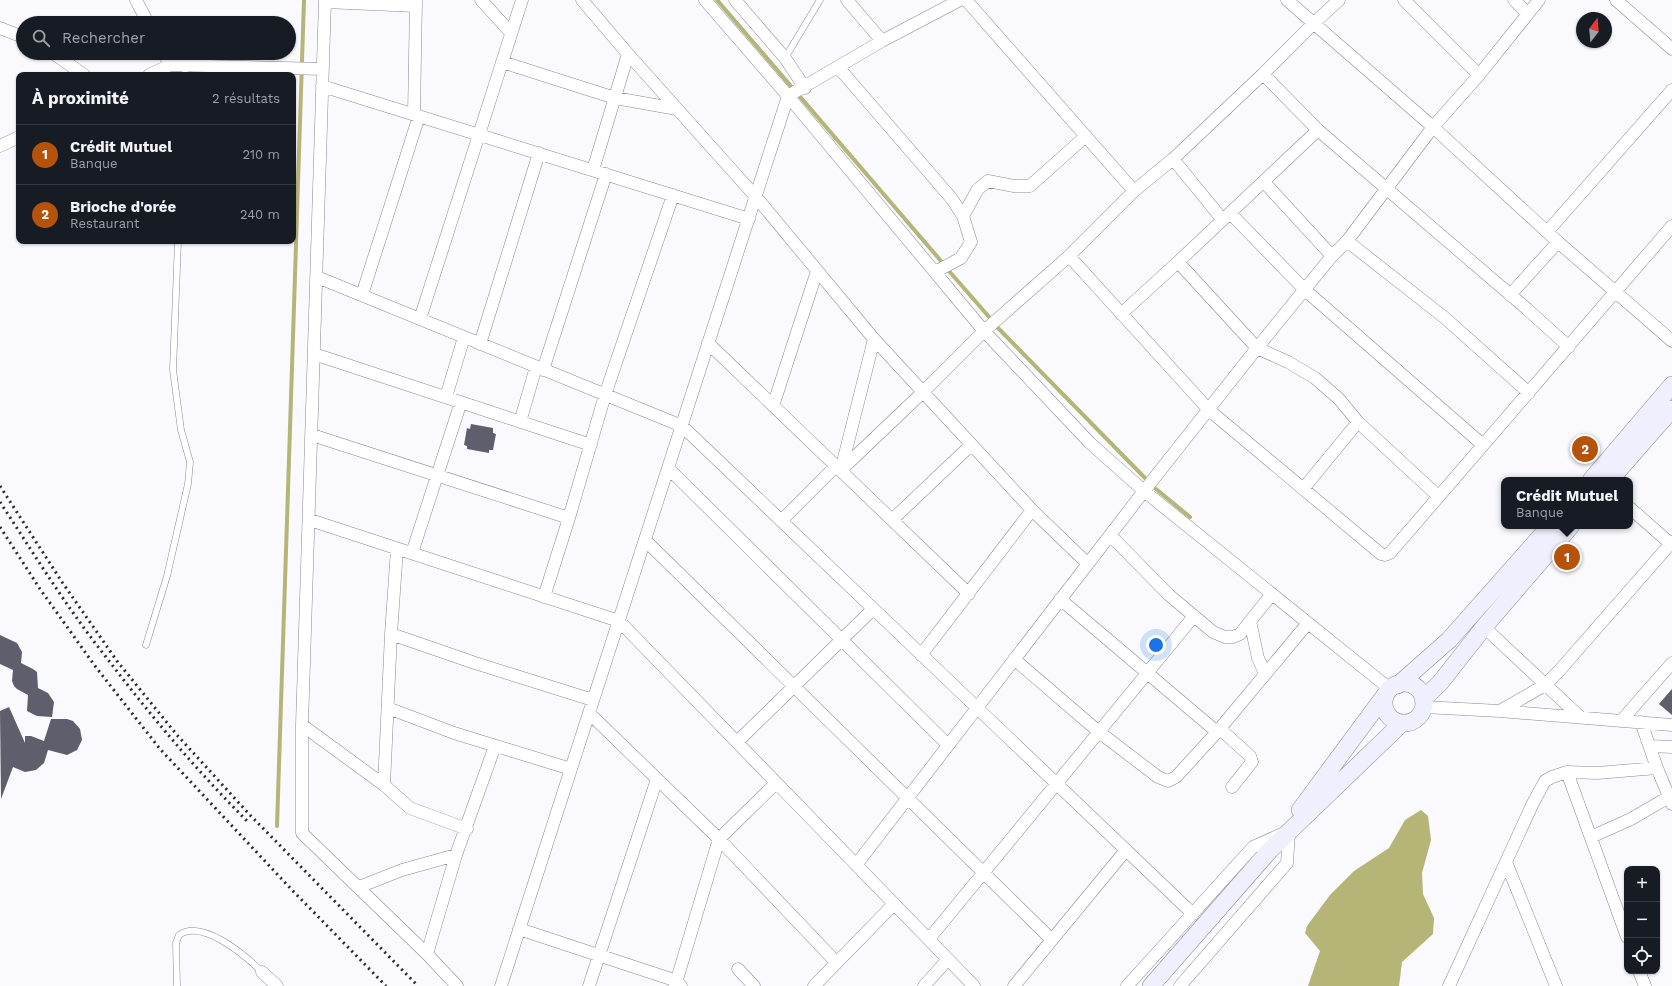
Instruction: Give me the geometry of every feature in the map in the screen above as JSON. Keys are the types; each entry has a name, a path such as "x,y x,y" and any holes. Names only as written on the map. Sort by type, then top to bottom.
{"street":[{"path":"136,0 144,16"},
{"path":"481,0 511,33"},
{"path":"420,319 522,0"},
{"path":"582,0 628,54 756,197 874,339 1032,510 1088,564"},
{"path":"705,0 788,96 984,331 1090,443 1144,491 1271,595 1391,690"},
{"path":"735,0 785,58 805,88"},
{"path":"847,0 882,41"},
{"path":"501,986 788,96 805,88 882,41 960,0"},
{"path":"966,0 1134,191"},
{"path":"1287,0 1433,127 1615,293 1672,341"},
{"path":"781,521 923,392 984,331 1069,256 1134,191 1173,159 1264,74 1339,0"},
{"path":"1404,0 1479,75"},
{"path":"1514,0 1528,14"},
{"path":"856,865 1144,491 1257,348 1346,241 1433,127 1479,75 1539,0"},
{"path":"1616,0 1672,49"},
{"path":"362,295 416,115 416,3 325,1 319,68 322,86 310,520 302,725 302,832 427,954 457,986"},
{"path":"0,28 16,34"},
{"path":"593,170 628,54"},
{"path":"63,60 80,72"},
{"path":"168,60 170,65"},
{"path":"502,62 615,98 677,109"},
{"path":"155,72 170,65 185,70 319,68"},
{"path":"838,67 952,199 963,216 971,242 961,258 935,272"},
{"path":"1264,74 1318,130 1387,188 1569,347"},
{"path":"322,86 749,218"},
{"path":"1547,232 1672,90"},
{"path":"1121,314 1318,130"},
{"path":"963,216 978,190 988,181 1014,186 1030,186 1086,136"},
{"path":"0,146 16,138"},
{"path":"480,344 540,153"},
{"path":"1173,159 1226,216 1305,290 1483,445"},
{"path":"520,422 540,368 606,174"},
{"path":"1264,182 1332,256"},
{"path":"544,597 605,395 673,195"},
{"path":"1069,256 1209,410 1381,554 1385,555 1390,553 1672,226"},
{"path":"1346,241 1434,309 1529,393"},
{"path":"1510,295 1558,242"},
{"path":"1178,262 1257,348 1288,362 1315,378 1339,399 1358,422 1438,496"},
{"path":"773,406 817,271"},
{"path":"317,277 682,426 1193,914"},
{"path":"446,397 464,337"},
{"path":"838,468 874,339"},
{"path":"708,344 969,594"},
{"path":"314,354 591,445"},
{"path":"1594,477 1672,385"},
{"path":"412,554 461,402"},
{"path":"1613,477 1672,409"},
{"path":"1303,489 1358,422"},
{"path":"312,435 569,518"},
{"path":"892,520 971,445"},
{"path":"668,468 948,745"},
{"path":"921,655 1032,510"},
{"path":"1500,711 1545,685 1564,666 1672,544 1633,511"},
{"path":"310,520 619,621 974,986"},
{"path":"1127,986 1253,847 1286,833 1391,690 1429,659 1449,640 1547,529"},
{"path":"1423,703 1484,627 1568,529"},
{"path":"1110,535 1169,595 1213,632 1225,637 1233,637 1240,634 1271,595"},
{"path":"645,540 1052,940"},
{"path":"384,785 391,634 397,549"},
{"path":"1060,600 1147,673 1250,756 1252,762 1232,787"},
{"path":"737,742 873,609"},
{"path":"929,940 1194,616"},
{"path":"1250,621 1258,658 1265,674"},
{"path":"1014,659 1099,732 1158,777 1168,781 1176,777 1218,731 1308,623"},
{"path":"1484,627 1580,717"},
{"path":"391,634 475,663 593,700"},
{"path":"1621,721 1672,663"},
{"path":"1411,685 1417,688 1421,693 1423,703 1420,715 1408,723 1395,721 1386,711 1384,704 1391,690 1411,685"},
{"path":"1423,703 1500,711 1672,724"},
{"path":"388,708 454,733 571,769"},
{"path":"589,713 719,839 836,962"},
{"path":"1591,837 1671,800 1657,768 1641,722"},
{"path":"1151,986 1286,833 1402,723"},
{"path":"302,725 384,785 410,808 467,829"},
{"path":"427,954 456,855 467,829 495,746"},
{"path":"1650,746 1672,747"},
{"path":"1449,986 1540,788 1545,781 1567,772 1596,773 1657,768"},
{"path":"1567,772 1624,929"},
{"path":"589,986 657,779"},
{"path":"519,929 678,984 719,839 776,783"},
{"path":"1180,986 1287,863 1286,833"},
{"path":"1014,986 1126,850"},
{"path":"358,887 402,870 456,855"},
{"path":"1506,862 1556,986"},
{"path":"814,986 894,904"},
{"path":"924,986 948,959"},
{"path":"738,970 754,986"},
{"path":"262,972 277,986"},
{"path":"1641,974 1645,986"}],"lane":[{"path":"785,58 820,0"},
{"path":"146,645 167,576 188,484 190,462 181,430 173,370 178,244"},
{"path":"177,986 176,943 178,935 187,931 199,932 228,943 243,953 262,972"}],"shaded area":[{"path":"1421,810 1428,816 1431,840 1422,873 1423,894 1434,918 1433,934 1402,962 1399,986 1308,986 1320,951 1305,933 1307,926 1330,895 1354,871 1389,848 1405,820"}],"building":[{"path":"471,424 493,428 493,433 496,434 493,450 489,450 489,453 467,449 467,446 464,445 467,428 470,429"},
{"path":"0,635 17,643 22,652 21,663 37,672 38,688 48,693 54,702 52,717 37,716 27,711 28,695 14,686 12,681 13,670 0,664"},
{"path":"1672,689 1672,715 1659,704"},
{"path":"9,707 25,743 25,736 31,736 44,741 51,719 67,719 73,721 80,729 82,740 77,750 67,755 48,750 44,763 36,770 25,772 13,767 1,799 0,711"}],"waterway":[{"path":"277,826 304,0"},
{"path":"717,0 941,261"},
{"path":"949,271 990,318"},
{"path":"998,328 1145,478"},
{"path":"1156,489 1190,517"}],"railway":[{"path":"0,486 62,582 117,661 177,735 249,814 418,986"},
{"path":"0,502 64,600 123,679 192,763 248,822"},
{"path":"0,527 40,589 95,666 160,749 292,890 386,986"}],"place":[{"name":"Brioche d'orée","path":"1585,449"},
{"name":"Crédit Mutuel","path":"1567,557"}]}
